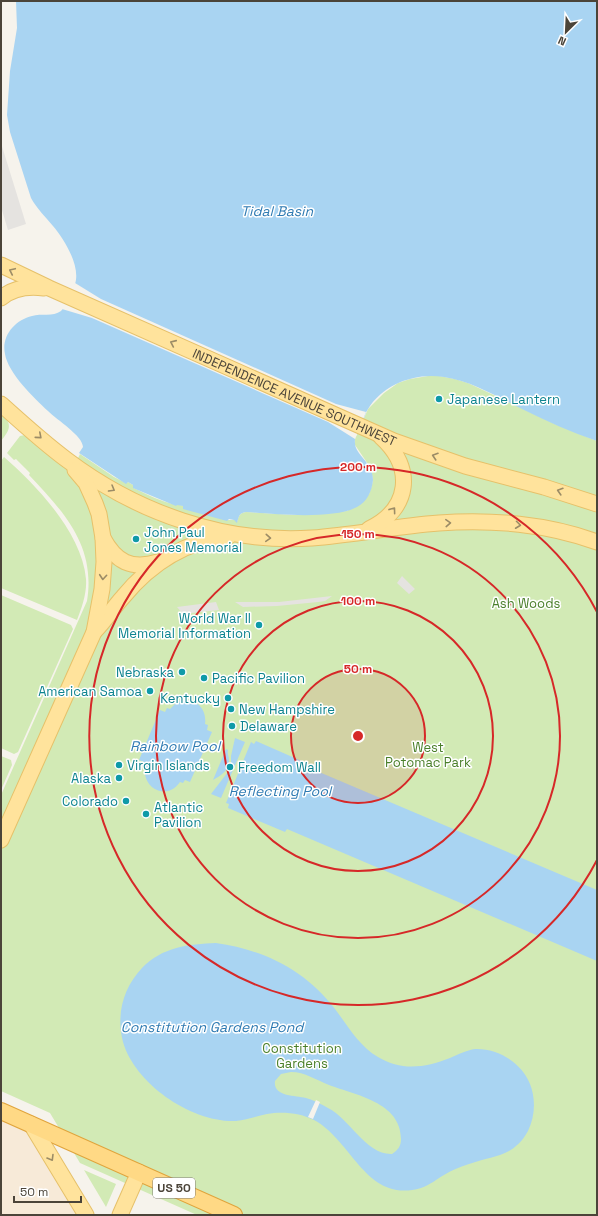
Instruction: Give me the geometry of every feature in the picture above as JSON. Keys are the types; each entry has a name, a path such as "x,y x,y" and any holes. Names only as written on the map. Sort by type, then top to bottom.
{"highway":[{"name":"US 50","path":"1,1111 234,1215"}],"main road":[{"name":"INDEPENDENCE AVENUE SOUTHWEST","path":"1,265 67,296 362,427 413,448 458,463 544,487 597,504"},
{"path":"1,298 10,292 24,288 49,288"},
{"path":"1,399 6,408 67,460 104,485 148,507 211,529 243,535 294,539 326,537 438,523 492,523 514,524 564,532 597,542"},
{"path":"362,532 381,522 390,515 400,497 403,484 402,468 397,455 377,433"},
{"path":"1,840 94,632 102,589 104,562 103,538 99,514 86,483 67,460"},
{"path":"94,632 133,585 160,562 176,552 197,543 217,538 243,535"},
{"path":"103,538 112,552 122,561 141,566 160,562"},
{"path":"31,1124 86,1215"},
{"path":"120,1215 139,1172"}],"shaded area":[{"path":"1,143 26,224 8,230 1,207"},
{"path":"402,576 415,589 409,594 397,583"},
{"path":"332,596 325,601 277,606 243,607 235,602 279,602"},
{"path":"216,602 219,610 183,614 177,607"},
{"path":"1,1111 31,1124 86,1215 1,1215"}],"green space":[{"path":"434,375 468,383 555,424 597,441 597,1215 197,1215 80,1163 50,1113 1,1091 1,795 87,601 89,581 87,563 82,547 74,531 54,503 29,475 30,473 16,459 14,460 7,453 20,436 25,435 71,473 80,454 114,477 126,483 128,482 133,485 134,488 160,500 227,520 235,520 237,522 239,516 244,512 295,515 347,511 369,494 372,485 373,479 370,467 355,445 355,439 368,409 384,393 398,383 410,379"},
{"path":"1,413 7,420 9,427 1,441"},
{"path":"4,457 43,496 67,528 76,545 83,562 86,579 84,600 77,620 1,588 1,461"},
{"path":"1,595 71,625 73,629 18,752 14,754 1,748"},
{"path":"1,756 11,760 12,765 1,790"},
{"path":"84,1170 116,1184 106,1207"}],"water":[{"name":"Tidal Basin","path":"16,1 597,1 597,441 549,422 484,390 464,382 433,376 412,378 391,387 374,400 357,433 355,438 356,447 370,468 373,480 368,496 361,505 346,511 318,515 287,515 246,512 240,515 237,523 234,520 229,519 227,521 183,509 183,506 176,506 133,488 133,485 128,482 126,484 79,453 83,447 79,438 42,406 22,385 7,361 4,347 7,335 20,321 32,316 54,314 61,311 69,298 75,284 76,277 74,261 66,245 31,198 10,132 7,115 10,71 17,28"},
{"name":"Rainbow Pool","path":"189,700 197,704 203,710 205,714 205,724 208,725 207,730 212,732 190,782 185,780 183,783 180,782 175,788 169,791 156,790 147,781 145,767 142,766 144,762 139,760 160,710 165,712 167,708 170,709 176,703"},
{"path":"235,738 245,742 221,798 211,794 231,768 231,756"},
{"name":"Reflecting Pool","path":"256,741 313,766 312,769 597,890 597,961 287,829 285,832 228,808 229,804 226,803 251,742 254,744"},
{"path":"226,749 228,750 229,764 224,773 213,780"},
{"name":"Constitution Gardens Pond","path":"216,943 251,951 283,964 297,973 311,983 323,995 365,1047 378,1057 387,1061 404,1066 422,1066 475,1049 492,1051 508,1058 515,1063 526,1076 532,1090 534,1108 528,1131 522,1140 509,1151 456,1169 421,1188 402,1191 387,1187 373,1179 328,1130 309,1118 291,1113 279,1113 267,1114 236,1121 219,1120 184,1108 152,1086 129,1058 121,1032 121,1012 130,984 135,976 150,961 158,955 176,948","holes":["296,1072 363,1097 385,1108 393,1116 399,1126 401,1139 400,1146 392,1154 383,1153 374,1149 358,1136 344,1120 328,1108 309,1099 281,1093 277,1090 275,1081 281,1074"]}],"pier":[{"path":"75,283 101,299 336,404 366,412 355,439 328,422 92,318 62,309"},
{"path":"316,1100 320,1102 313,1119 308,1117"}],"place":[{"name":"Japanese Lantern","path":"439,399"},
{"name":"John Paul Jones Memorial","path":"136,539"},
{"name":"World War II Memorial Information","path":"259,625"},
{"name":"Nebraska","path":"182,672"},
{"name":"Pacific Pavilion","path":"204,678"},
{"name":"American Samoa","path":"150,691"},
{"name":"Kentucky","path":"228,698"},
{"name":"New Hampshire","path":"231,709"},
{"name":"Delaware","path":"232,726"},
{"name":"Virgin Islands","path":"119,765"},
{"name":"Freedom Wall","path":"230,767"},
{"name":"Alaska","path":"119,778"},
{"name":"Colorado","path":"126,801"},
{"name":"Atlantic Pavilion","path":"146,814"}],"park label":[{"name":"Ash Woods","path":"526,603"},
{"name":"West Potomac Park","path":"428,754"},
{"name":"Constitution Gardens","path":"302,1056"}]}
